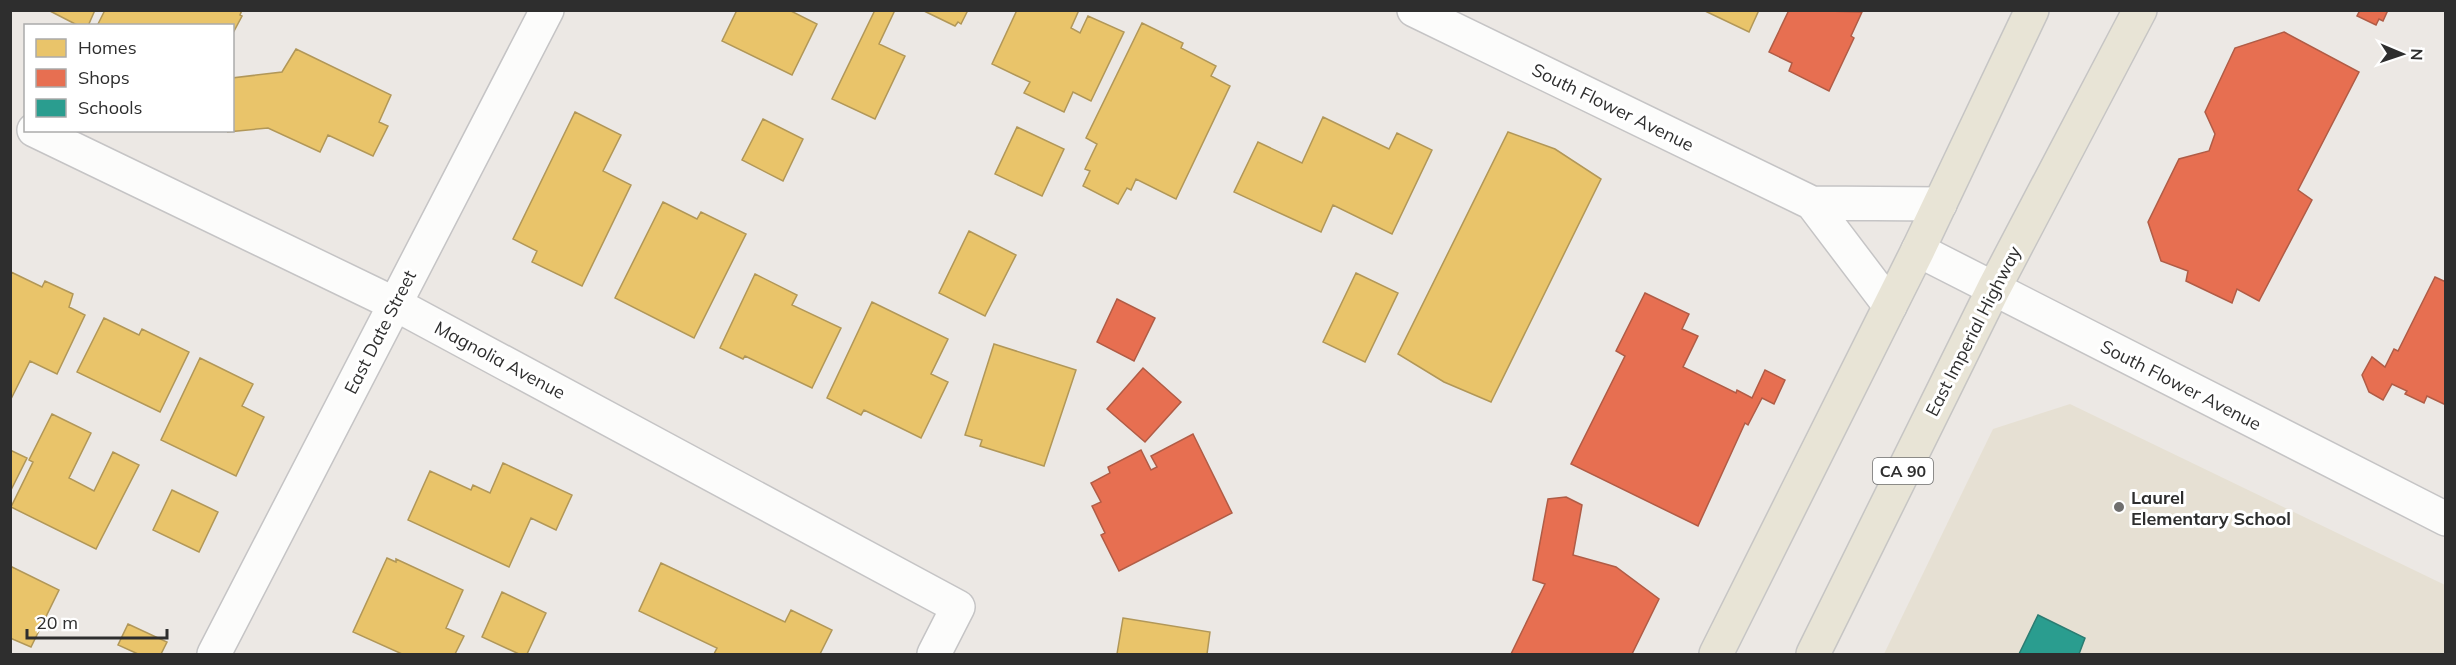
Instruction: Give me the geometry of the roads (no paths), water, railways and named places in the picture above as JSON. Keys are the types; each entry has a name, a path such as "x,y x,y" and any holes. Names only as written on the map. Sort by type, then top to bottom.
{"main road":[{"path":"1716,654 1918,250 2032,10"},
{"name":"East Imperial Highway","path":"1813,654 1994,288 2140,10"}],"street":[{"name":"East Date Street","path":"214,654 547,10"},
{"name":"South Flower Avenue","path":"1414,10 1812,203 1940,204"},
{"path":"10,119 24,125"},
{"name":"Magnolia Avenue","path":"38,132 395,304 958,607 934,654"},
{"name":"South Flower Avenue","path":"1812,203 1890,306"},
{"name":"South Flower Avenue","path":"1918,250 2445,519"}],"place":[{"name":"Laurel Elementary School","path":"2119,507"}]}
